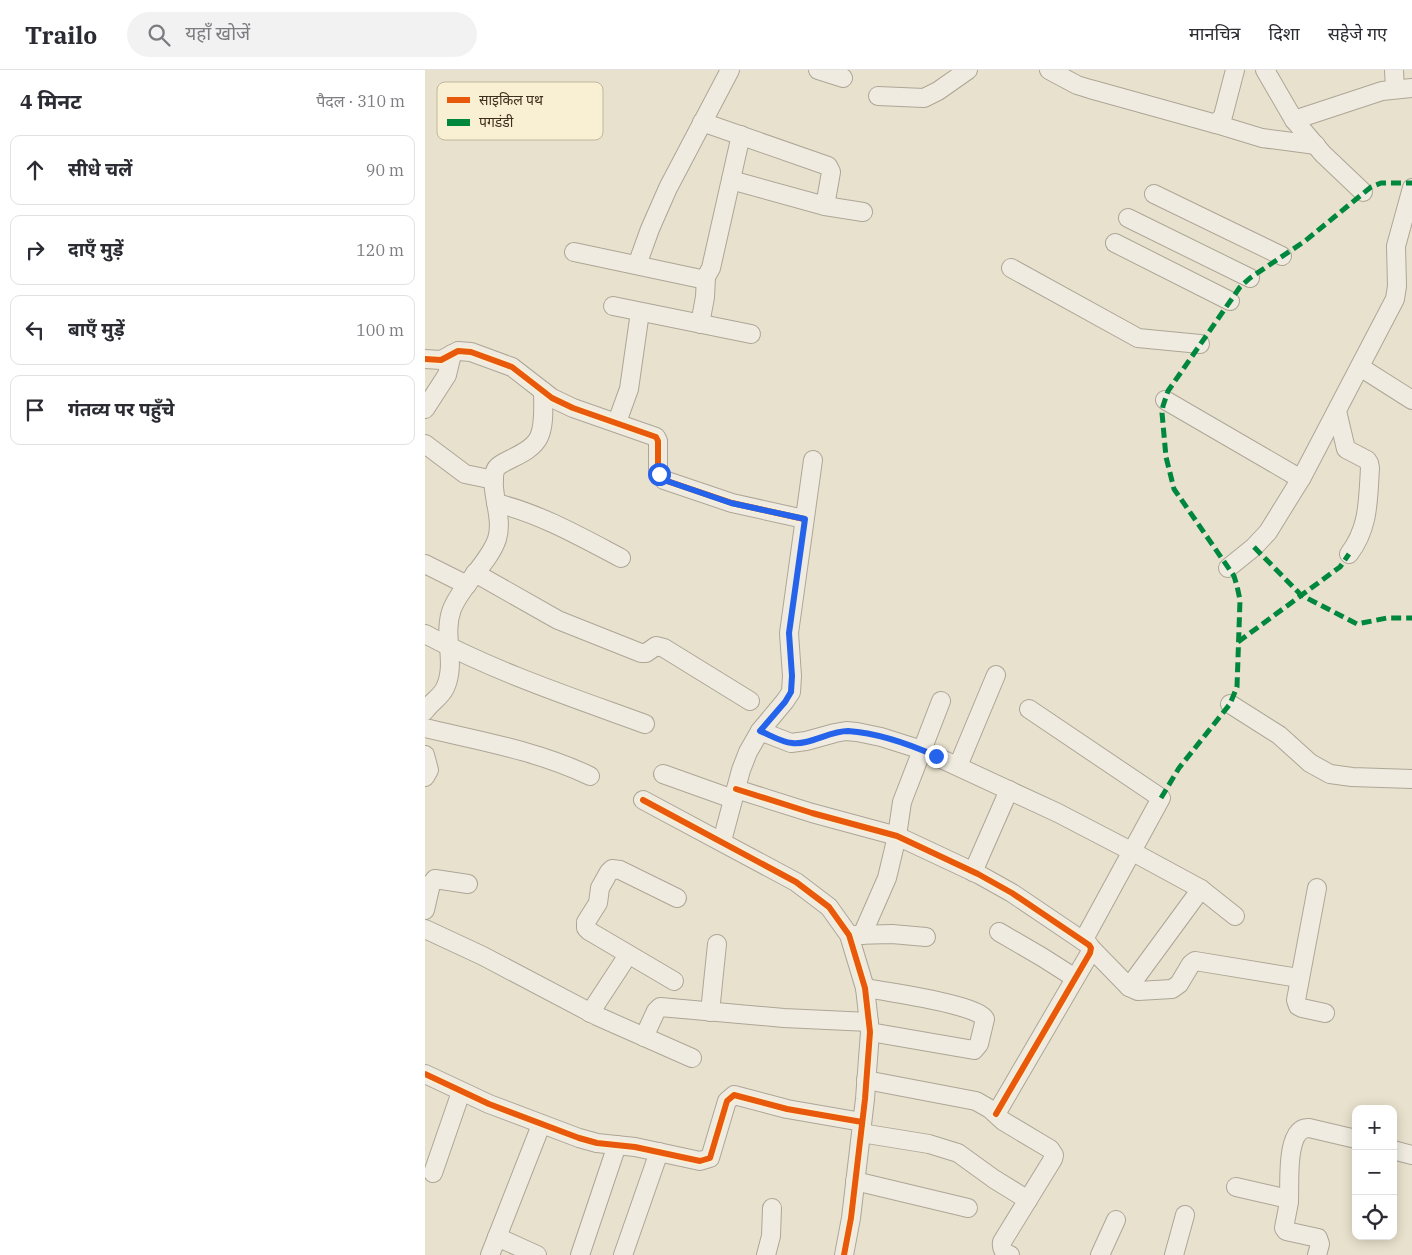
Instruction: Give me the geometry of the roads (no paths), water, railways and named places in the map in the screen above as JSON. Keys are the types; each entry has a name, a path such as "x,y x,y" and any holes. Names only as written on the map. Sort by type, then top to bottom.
{"street":[{"path":"637,265 668,188 730,70"},
{"path":"818,70 843,78"},
{"path":"878,96 924,98 938,91 967,70"},
{"path":"1049,70 1089,89 1262,138 1316,145"},
{"path":"1216,124 1223,116 1235,70"},
{"path":"1265,70 1294,120 1363,192"},
{"path":"1294,120 1382,91 1403,88 1394,70"},
{"path":"702,122 828,166 831,172 825,206"},
{"path":"700,324 705,297 706,277 711,268 741,136"},
{"path":"731,180 825,206 863,212"},
{"path":"1228,568 1254,547 1268,532 1301,479 1395,299 1397,286 1396,246 1404,243 1412,188"},
{"path":"1154,194 1282,256"},
{"path":"1128,218 1250,278"},
{"path":"1115,243 1230,301"},
{"path":"574,252 701,279 706,277"},
{"path":"1011,268 1139,338 1200,344"},
{"path":"613,306 751,334"},
{"path":"617,422 631,382 640,312"},
{"path":"425,359 441,360 459,351 465,351 512,367 552,398 573,408 656,437 658,442 658,472 664,480 731,503 805,519"},
{"path":"425,409 447,375 452,354"},
{"path":"1360,367 1412,400"},
{"path":"425,711 446,686 449,647 447,629 458,597 497,538 499,528 494,480 495,469 497,466 519,456 530,448 540,435 543,391"},
{"path":"1165,400 1301,479"},
{"path":"1337,410 1346,449 1367,460 1370,465 1367,516 1360,539 1349,554"},
{"path":"425,444 465,474 494,480"},
{"path":"722,841 734,794 748,752 760,731 785,702 791,692 792,676 789,633 813,460"},
{"path":"496,502 514,507 552,523 621,558"},
{"path":"425,564 471,579 558,620 644,654 656,646 664,648 750,701"},
{"path":"425,634 449,647 535,683 645,724"},
{"path":"959,766 996,674"},
{"path":"844,1255 851,1218 862,1127 870,1027 856,935 887,878 897,836 902,802 941,701"},
{"path":"1230,704 1279,735 1310,763 1330,774 1352,778 1412,779"},
{"path":"996,1114 1090,953 1087,944 1131,851 1161,798 1029,709"},
{"path":"425,728 531,754 572,767 590,776"},
{"path":"760,731 791,743 846,731 857,732 881,736 922,750 1058,813 1131,851 1201,889 1235,916"},
{"path":"425,755 429,770 425,777"},
{"path":"663,774 897,836 973,872 1033,905 1087,944 1129,987 1138,991 1172,989 1179,984 1191,964 1195,961 1299,978"},
{"path":"973,872 1009,790"},
{"path":"643,800 796,882 819,898 856,935 892,934 926,937"},
{"path":"674,981 627,955 587,928 586,922 598,902 598,892 612,870 620,870 677,898"},
{"path":"425,910 431,884 435,879 468,884"},
{"path":"1317,888 1295,1000 1298,1006 1325,1012"},
{"path":"1129,987 1201,889"},
{"path":"425,929 483,956 590,1013 692,1058"},
{"path":"999,932 1075,978"},
{"path":"710,1012 717,944"},
{"path":"590,1013 627,955"},
{"path":"644,1037 656,1010 660,1007 870,1027 974,1050 979,1044 985,1016 981,1013 947,1003 865,988"},
{"path":"425,1074 461,1092 541,1125 579,1138 700,1161 710,1158 727,1101 734,1095 958,1152 994,1179 1028,1200"},
{"path":"867,1080 976,1101 1003,1121 1050,1149 1054,1155 1002,1242 1004,1253"},
{"path":"433,1173 461,1092"},
{"path":"490,1255 541,1125"},
{"path":"1317,1255 1320,1244 1318,1238 1286,1231 1284,1228 1289,1200 1291,1149 1296,1135 1304,1128 1352,1138"},
{"path":"580,1255 617,1145"},
{"path":"1397,1151 1412,1155"},
{"path":"623,1255 659,1152"},
{"path":"855,1181 968,1208"},
{"path":"1236,1187 1289,1200"},
{"path":"766,1255 771,1236 772,1208"},
{"path":"1174,1255 1185,1215"},
{"path":"1100,1255 1116,1220"},
{"path":"497,1237 537,1255"}]}
